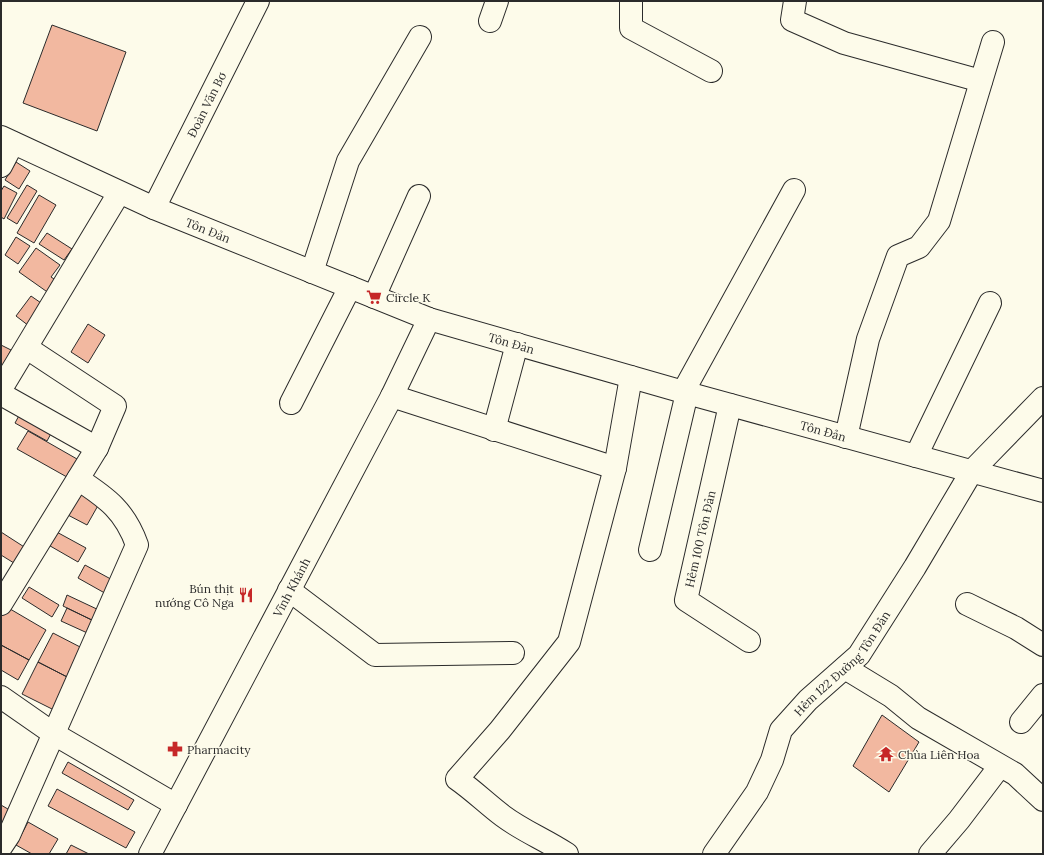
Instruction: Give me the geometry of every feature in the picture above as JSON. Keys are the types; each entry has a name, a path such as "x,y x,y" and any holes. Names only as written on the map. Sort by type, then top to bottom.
{"street":[{"name":"Đoàn Văn Bơ","path":"154,208 258,1"},
{"path":"490,21 497,1"},
{"path":"631,1 632,28 711,71"},
{"path":"795,1 792,20 844,43 981,81"},
{"path":"312,272 348,161 420,37"},
{"path":"846,437 868,339 898,256 919,247 939,221 993,42"},
{"name":"Tôn Đản","path":"7,140 154,208 429,320 1043,491"},
{"path":"1,166 7,140"},
{"path":"650,550 685,392 794,190"},
{"path":"1,389 119,193"},
{"path":"374,297 418,196"},
{"path":"291,403 350,287"},
{"path":"916,456 990,303"},
{"name":"Vĩnh Khánh","path":"150,854 392,396 429,320"},
{"path":"494,430 517,344"},
{"path":"1,604 97,448 115,406 26,348"},
{"path":"567,854 530,834 502,815 476,792 456,779 500,730 569,642 615,468 631,377"},
{"path":"1,394 97,448"},
{"path":"392,396 615,468"},
{"name":"Hẻm 122 Đường Tôn Đản","path":"717,853 757,792 772,760 781,730 808,700 859,655 972,471 1043,398"},
{"name":"Hẻm 100 Tôn Đản","path":"730,405 686,600 749,641"},
{"path":"1,847 9,835 137,545 130,526 107,499 78,479"},
{"path":"289,590 375,655 513,653"},
{"path":"967,604 1016,628 1043,644"},
{"path":"846,668 891,696 918,718 1015,774 1043,800"},
{"path":"1021,722 1043,695"},
{"path":"1,697 54,734 176,805"},
{"path":"930,854 959,820 1000,766"}],"building":[{"path":"52,25 126,52 97,131 23,103"},
{"path":"16,162 30,171 19,189 5,180"},
{"path":"27,185 37,191 17,224 7,218"},
{"path":"4,186 17,193 4,219 1,217 1,191"},
{"path":"39,195 56,205 34,243 17,233"},
{"path":"47,233 72,249 64,260 39,244"},
{"path":"16,237 30,246 18,264 5,255"},
{"path":"36,248 60,265 51,277 62,284 53,296 19,272"},
{"path":"31,296 44,305 29,326 16,316"},
{"path":"88,324 105,335 88,363 71,352"},
{"path":"1,345 11,350 1,369"},
{"path":"22,410 54,428 47,441 15,423"},
{"path":"28,431 84,463 74,481 17,449"},
{"path":"78,491 100,502 87,525 66,514"},
{"path":"53,530 86,548 78,562 45,543"},
{"path":"1,532 32,552 22,568 1,555"},
{"path":"85,565 118,583 110,596 78,578"},
{"path":"29,587 59,605 52,617 22,598"},
{"path":"67,595 101,611 96,622 63,606"},
{"path":"5,606 46,630 29,660 1,645 1,613"},
{"path":"67,608 100,624 94,636 61,621"},
{"path":"53,633 84,649 75,681 38,662"},
{"path":"1,645 29,660 18,680 1,670"},
{"path":"38,662 75,681 60,713 22,694"},
{"name":"Chùa Liên Hoa","path":"882,715 919,742 889,792 853,766"},
{"path":"68,762 134,800 128,810 62,773"},
{"path":"57,789 135,832 126,848 48,806"},
{"path":"1,805 13,812 1,834"},
{"path":"28,822 58,839 49,854 32,854 16,845"},
{"path":"71,845 89,854 66,854"}],"place":[{"name":"Circle K","path":"374,297"},
{"name":"Bún thịt nướng Cô Nga","path":"246,595"},
{"name":"Pharmacity","path":"175,749"},
{"name":"Chùa Liên Hoa","path":"886,754"}]}
